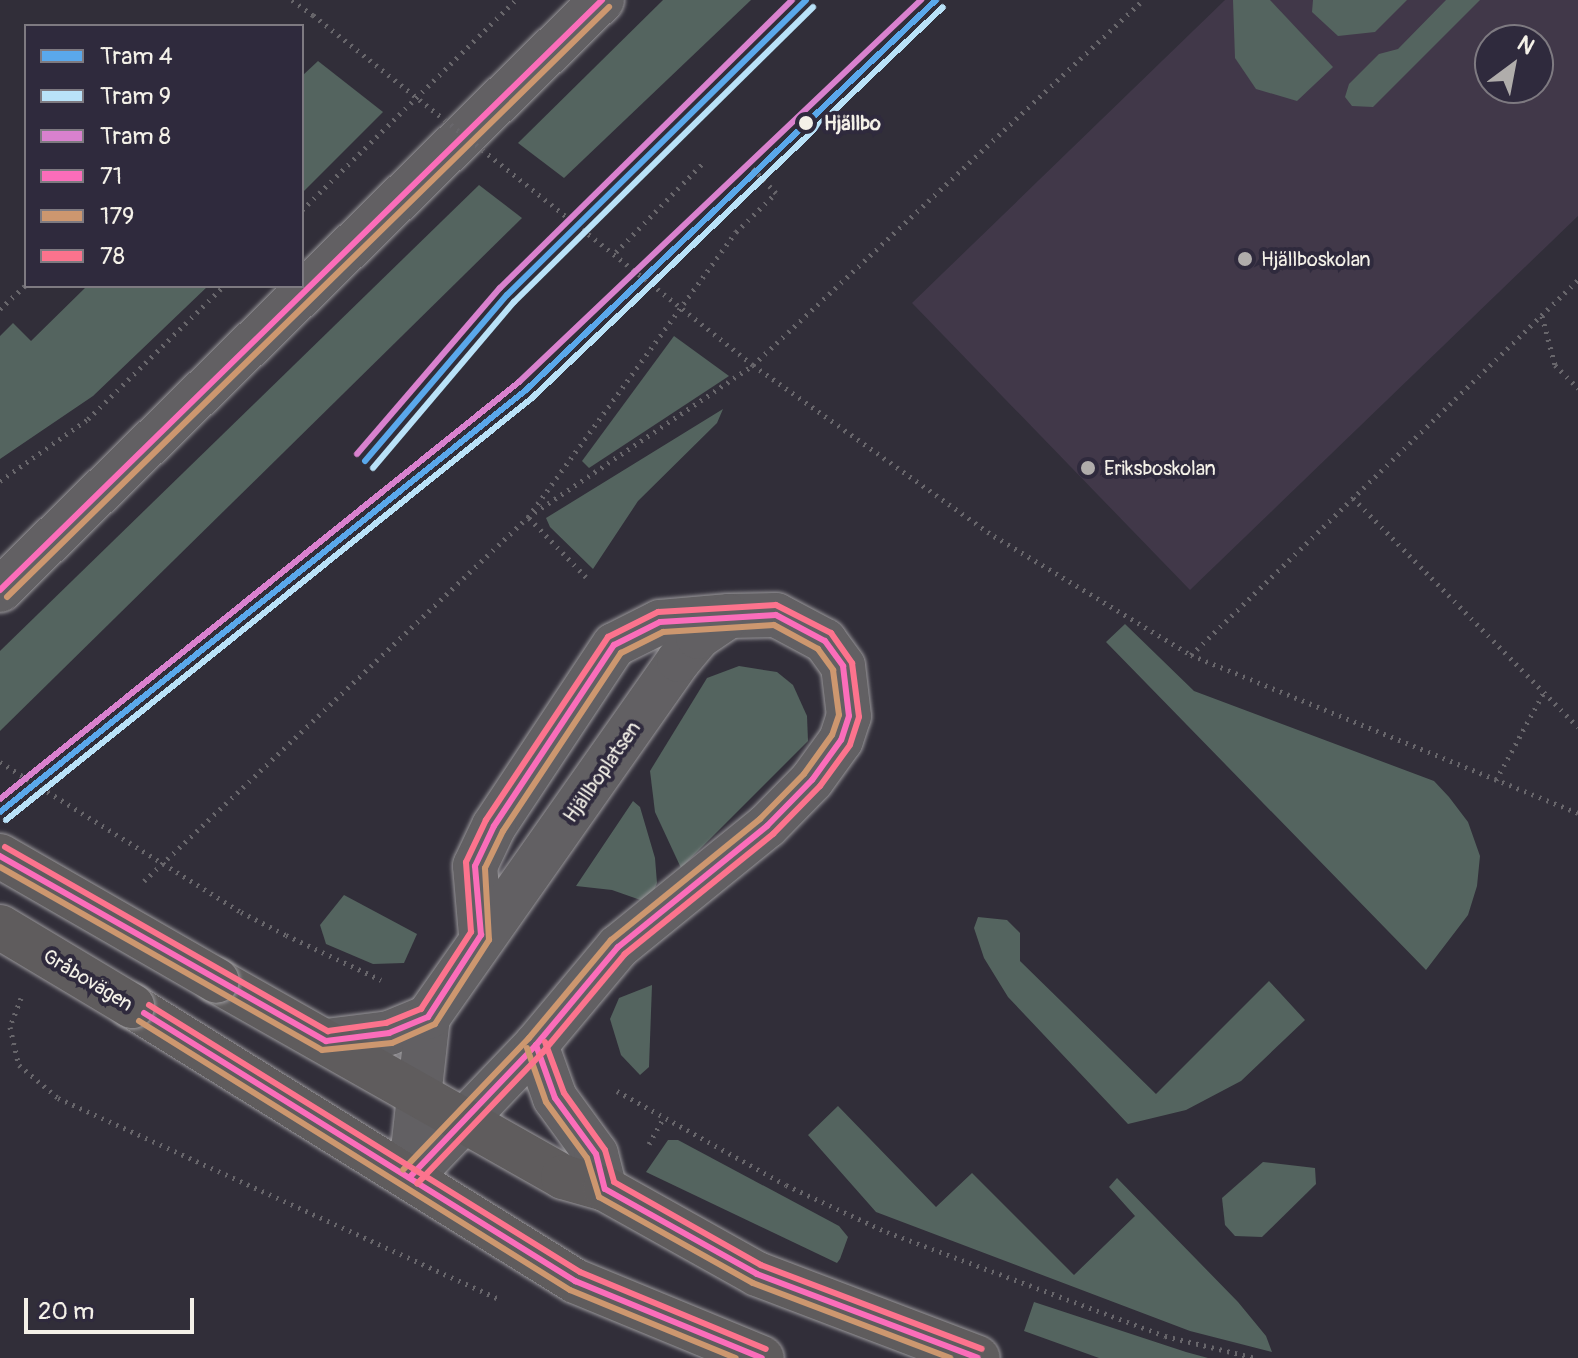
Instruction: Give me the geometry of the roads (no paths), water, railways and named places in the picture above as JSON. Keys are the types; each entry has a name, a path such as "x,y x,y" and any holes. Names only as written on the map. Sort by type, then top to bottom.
{"main road":[{"path":"0,856 563,1177 605,1189 757,1274 978,1358"},
{"name":"Gråbovägen","path":"0,927 575,1281 762,1358"}],"street":[{"path":"0,590 602,0"},
{"path":"410,1177 536,1045 618,947 767,826 841,740 850,695 843,666 825,641 776,615 660,622 614,645 494,826 475,866 481,935"},
{"name":"Hjällboplatsen","path":"410,1177 419,1094 435,1005 481,935 550,846 679,660 698,637 729,616"},
{"path":"326,1041 389,1033 435,1005"},
{"path":"536,1045 555,1098 596,1154 605,1189"}],"tram line":[{"name":"8","path":"357,454 500,288 792,0"},
{"name":"4","path":"365,461 507,295 806,0"},
{"name":"8","path":"0,799 519,382 921,0"},
{"name":"4","path":"0,812 526,390 936,0"},
{"name":"9","path":"373,468 514,302 813,7"},
{"name":"9","path":"6,820 532,398 943,7"}],"place":[{"name":"Hjällbo","path":"806,123"},
{"name":"Hjällboskolan","path":"1245,259"},
{"name":"Eriksboskolan","path":"1088,468"}]}
